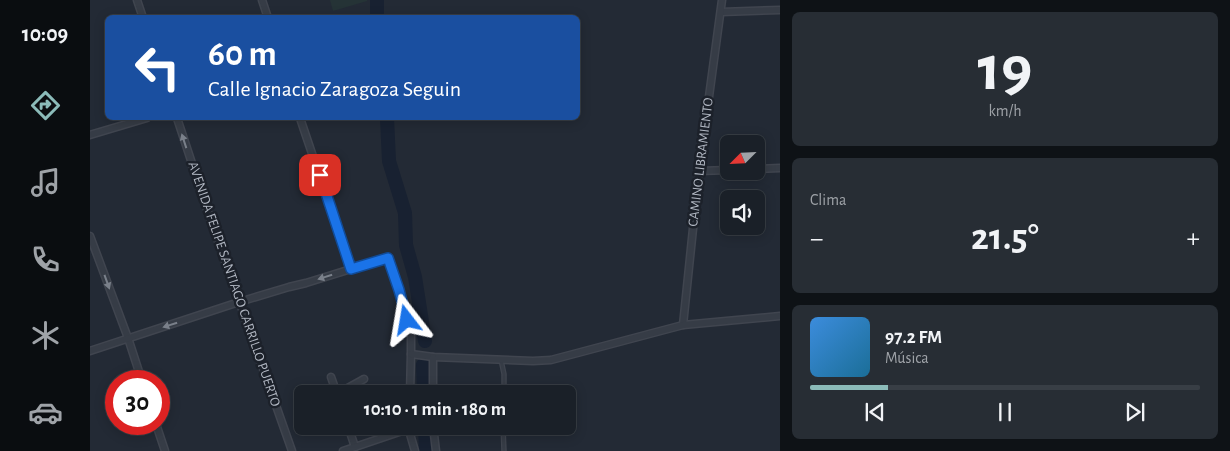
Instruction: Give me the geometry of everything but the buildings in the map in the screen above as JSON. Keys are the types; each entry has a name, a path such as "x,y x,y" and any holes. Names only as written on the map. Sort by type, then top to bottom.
{"street":[{"path":"137,0 142,15"},
{"path":"262,0 267,15"},
{"name":"CAMINO LIBRAMIENTO","path":"683,325 699,171 722,0"},
{"path":"721,12 780,10"},
{"path":"90,135 140,120"},
{"name":"AVENIDA FELIPE SANTIAGO CARRILLO PUERTO","path":"178,120 292,451"},
{"path":"301,120 351,269"},
{"path":"765,169 780,168"},
{"path":"699,171 720,170"},
{"path":"90,236 138,370"},
{"path":"90,351 239,302 388,258 411,334 413,354 411,385"},
{"path":"413,354 533,361 551,360 683,325 780,316"},
{"path":"431,356 433,385"},
{"path":"331,377 334,385"},
{"path":"353,385 364,379"},
{"path":"160,435 165,451"},
{"path":"351,435 355,447"},
{"path":"343,451 388,435"},
{"path":"410,435 415,451"},
{"path":"434,435 436,451"}],"lane":[{"path":"501,359 504,385"},
{"path":"503,435 504,451"}],"shaded area":[{"path":"330,0 367,0 367,1 333,11"}],"waterway":[{"path":"377,0 377,15"},
{"path":"387,120 389,161 405,213 406,245 415,277 425,341"},
{"path":"423,365 424,385"},
{"path":"425,435 426,451"}],"route":[{"path":"320,175 351,269 388,258 407,320"}]}
